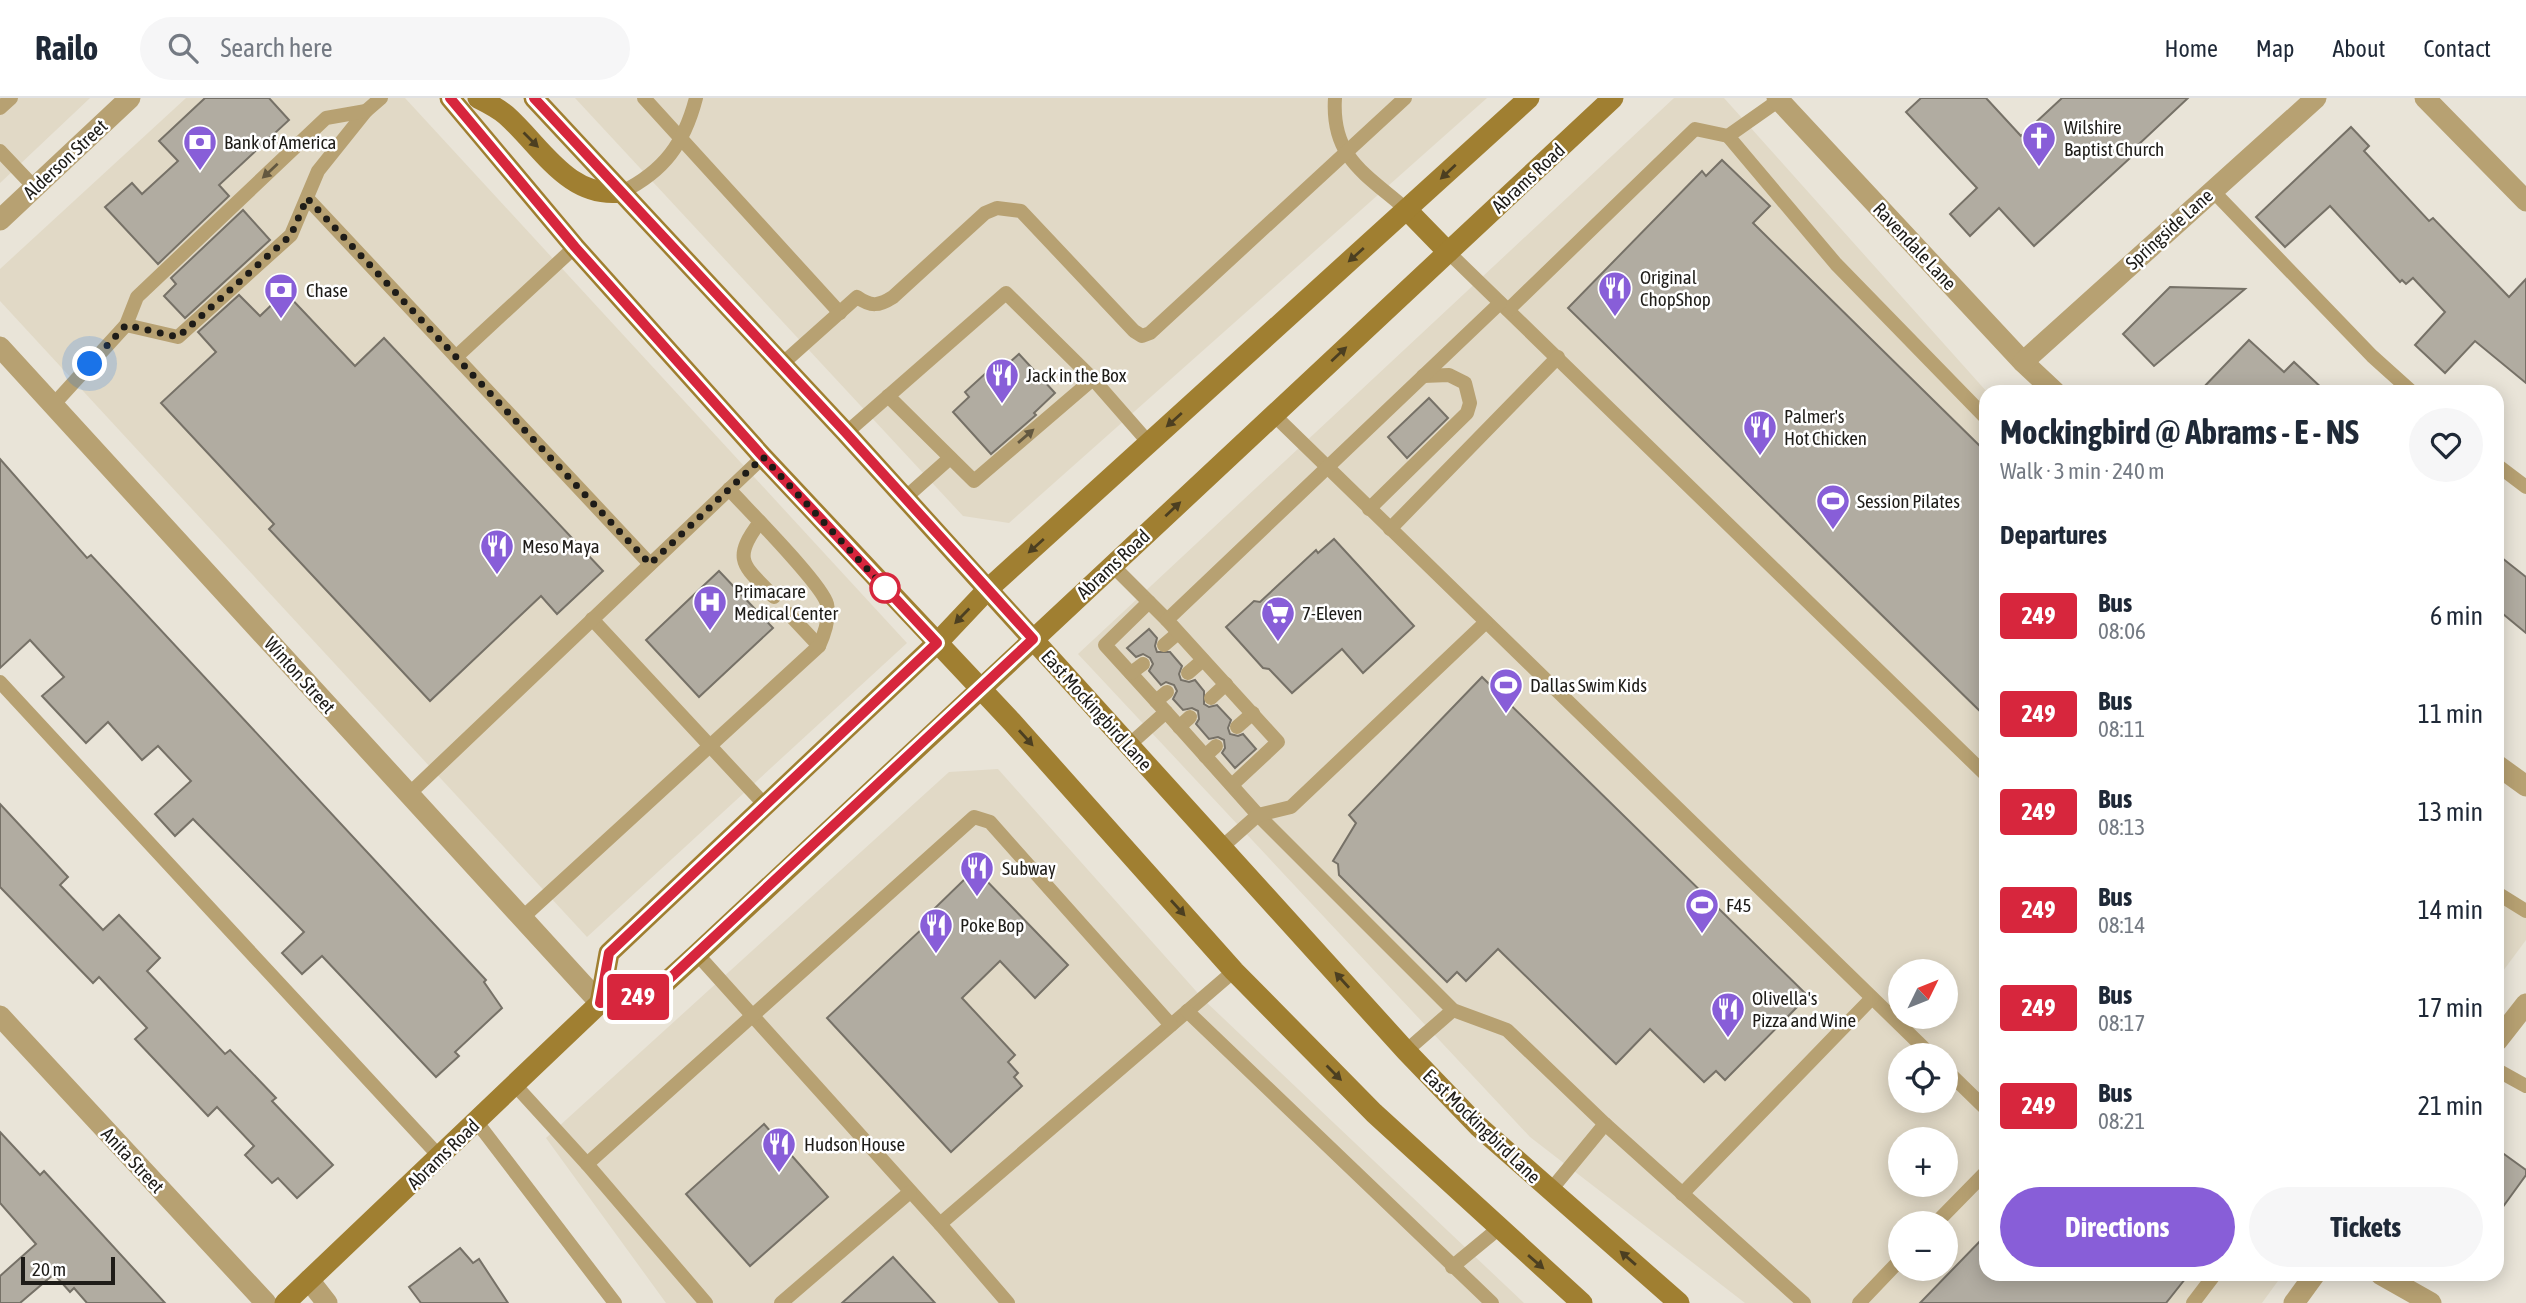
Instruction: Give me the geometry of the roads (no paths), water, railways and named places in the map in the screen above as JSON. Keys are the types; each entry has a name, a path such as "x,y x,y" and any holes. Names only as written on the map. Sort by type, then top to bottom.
{"main road":[{"path":"450,98 575,247 763,457 980,688 1234,971 1374,1113 1582,1303"},
{"path":"478,98 504,113 570,181 603,194 622,192"},
{"name":"East Mockingbird Lane","path":"534,98 846,433 1406,1051 1478,1126 1679,1303"},
{"path":"600,1003 609,953 937,643 988,589 1529,98"},
{"name":"Abrams Road","path":"285,1303 600,1003 652,995 1613,98"},
{"path":"1407,210 1448,252"}],"street":[{"name":"Alderson Street","path":"0,220 130,98"},
{"name":"Springside Lane","path":"2023,362 2316,98"},
{"path":"2425,98 2526,201"},
{"name":"Ravendale Lane","path":"1779,99 2023,362 2048,385"},
{"name":"Winton Street","path":"0,347 600,1003"},
{"path":"2504,770 2526,786"},
{"path":"2504,1032 2526,1004"},
{"name":"Anita Street","path":"0,1016 266,1303"},
{"path":"309,1280 327,1303"},
{"path":"2294,1303 2310,1281"},
{"path":"2393,1281 2431,1303"}],"lane":[{"path":"0,108 11,98"},
{"path":"126,325 178,337 291,235 318,172 366,111 380,98"},
{"path":"644,98 680,141 840,313"},
{"path":"622,192 650,178 680,141 696,98"},
{"path":"1335,98 1334,123 1344,154 1407,210"},
{"path":"782,364 857,297 867,304 880,304 893,297 985,213 1009,208 1021,211 1134,331 1142,336 1150,332 1405,98"},
{"path":"1728,136 1779,99"},
{"path":"54,404 126,325 137,297 326,118 366,111"},
{"path":"1167,620 1423,376 1504,306 1695,130 1728,136 1836,264 1979,411"},
{"path":"0,150 35,188"},
{"path":"2212,190 2372,356 2404,385"},
{"path":"307,198 650,564"},
{"path":"456,357 575,247"},
{"path":"1448,252 1979,768"},
{"path":"846,433 1006,293 1093,379 1149,443"},
{"path":"1390,529 1558,357"},
{"path":"1369,509 1467,413 1470,403 1465,383 1449,375 1423,376"},
{"path":"888,396 974,481 1093,379"},
{"path":"1273,415 1918,1043"},
{"path":"410,794 763,457"},
{"path":"905,498 950,458"},
{"path":"2504,470 2526,487"},
{"path":"522,918 711,748 819,646 825,632 827,604 813,583 729,489"},
{"path":"760,523 743,544 742,556 748,569 774,597"},
{"path":"1112,565 1167,620 1278,742 1232,785"},
{"path":"1149,602 1105,645 1137,669 1163,702 1185,722 1258,815 1453,1010 1507,1030 1605,1124 1804,1303"},
{"path":"789,614 819,646"},
{"path":"592,619 764,804"},
{"path":"1222,848 1258,815 1291,807 1486,622"},
{"path":"1164,645 1178,633"},
{"path":"1188,673 1203,660"},
{"path":"0,682 440,1157"},
{"path":"1211,698 1226,684"},
{"path":"1129,745 1163,702"},
{"path":"1237,727 1253,712"},
{"path":"587,1164 750,1014 974,817 990,822 1171,1025"},
{"path":"2504,898 2524,904"},
{"path":"697,954 1008,1303"},
{"path":"940,1224 1234,971"},
{"path":"1682,1194 1871,998"},
{"path":"1406,1051 1453,1010"},
{"path":"1187,1012 1492,1303"},
{"path":"2504,1074 2526,1086"},
{"path":"1958,1082 1979,1102"},
{"path":"515,1085 706,1303"},
{"path":"476,1121 615,1303"},
{"path":"1550,1191 1605,1124"},
{"path":"1948,1211 1979,1179"},
{"path":"781,1303 910,1192"},
{"path":"1452,1267 1498,1229"},
{"path":"1859,1303 1888,1273"},
{"path":"2193,1303 2210,1281"}],"place":[{"name":"Wilshire Baptist Church","path":"2039,168"},
{"name":"Bank of America","path":"200,172"},
{"name":"Original ChopShop","path":"1615,318"},
{"name":"Chase","path":"281,320"},
{"name":"Jack in the Box","path":"1002,405"},
{"name":"Palmer's Hot Chicken","path":"1760,457"},
{"name":"Session Pilates","path":"1833,531"},
{"name":"Meso Maya","path":"497,576"},
{"name":"Primacare Medical Center","path":"710,632"},
{"name":"7-Eleven","path":"1278,643"},
{"name":"Dallas Swim Kids","path":"1506,715"},
{"name":"Subway","path":"977,898"},
{"name":"F45","path":"1702,935"},
{"name":"Poke Bop","path":"936,955"},
{"name":"Olivella's Pizza and Wine","path":"1728,1039"},
{"name":"Hudson House","path":"779,1174"}]}
